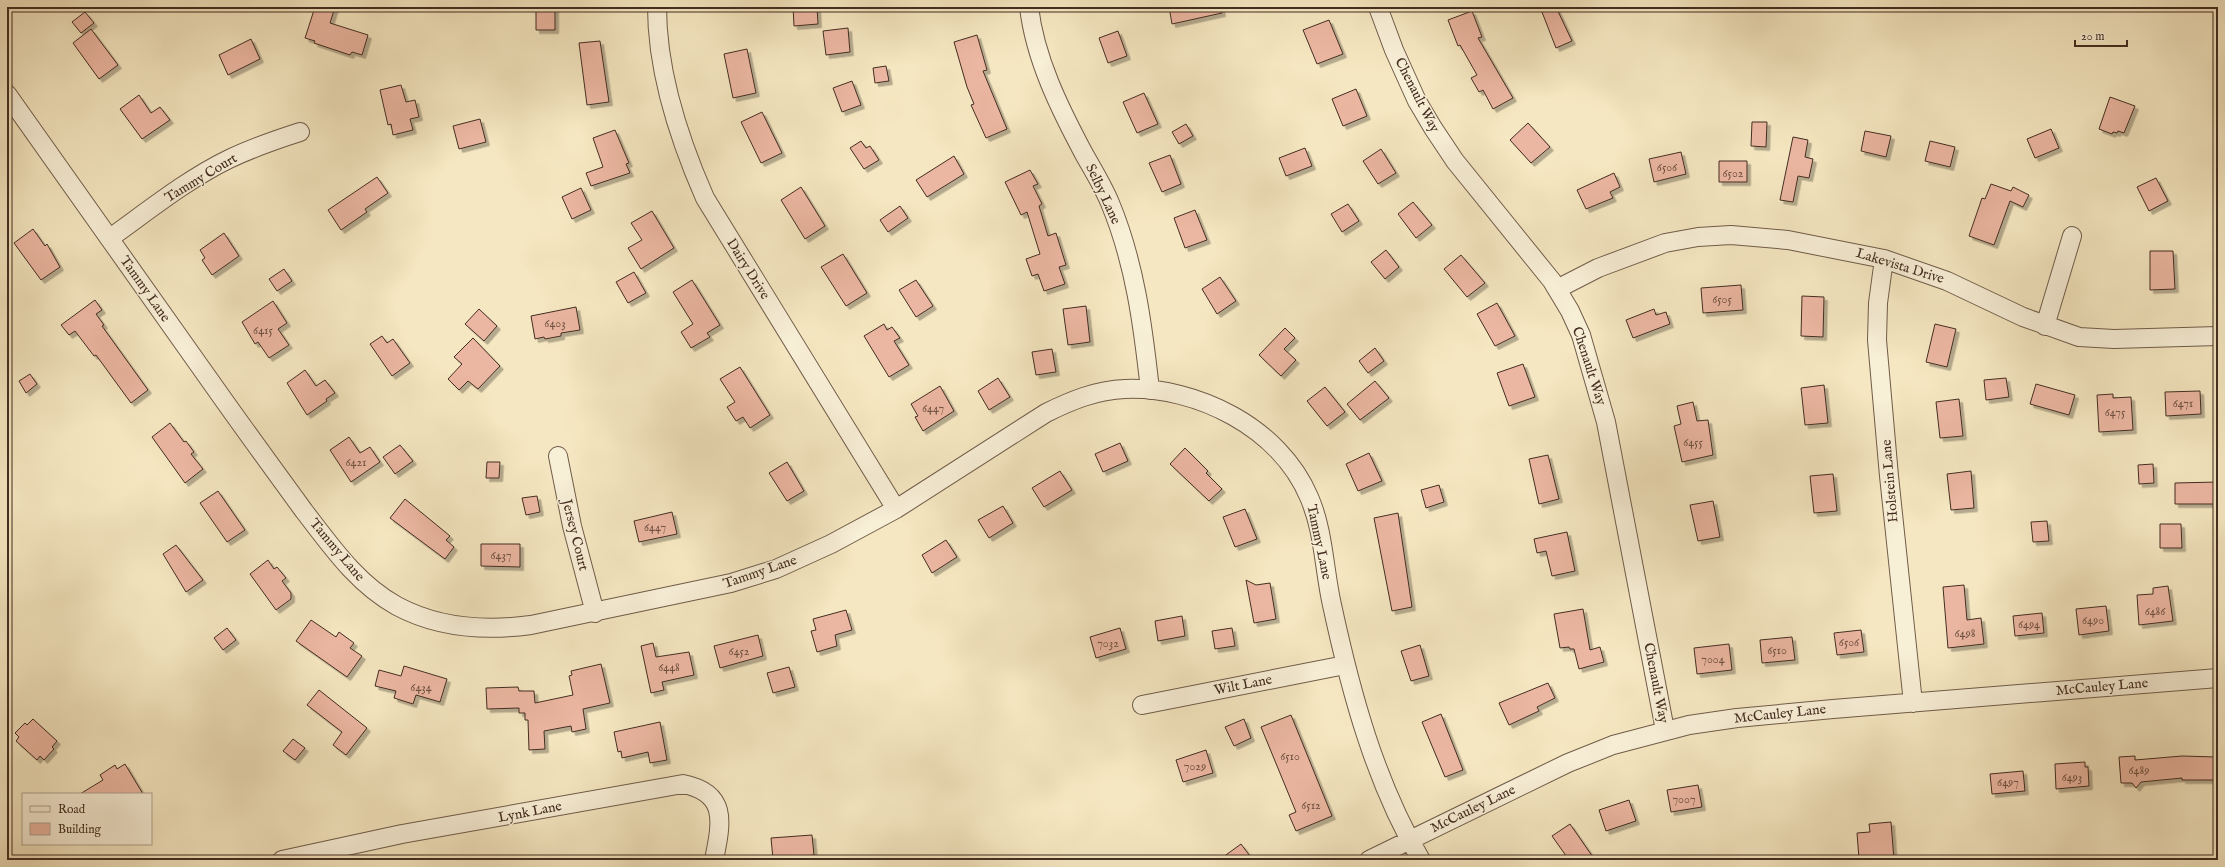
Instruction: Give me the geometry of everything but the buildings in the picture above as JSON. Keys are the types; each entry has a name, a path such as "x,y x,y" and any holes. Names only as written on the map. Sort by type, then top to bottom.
{"street":[{"name":"Dairy Drive","path":"657,7 661,53 672,110 686,155 705,198 896,509"},
{"name":"Selby Lane","path":"1029,7 1036,41 1046,75 1068,125 1109,201 1123,236 1134,277 1150,390"},
{"name":"Chenault Way","path":"1378,7 1394,50 1417,100 1433,128 1455,161 1557,289 1581,335 1606,422 1665,730"},
{"name":"Tammy Lane","path":"7,94 273,469 353,573 397,606 422,617 448,624 476,628 506,628 531,625 594,613 731,583 776,569 831,544 896,509 1046,413 1070,401 1097,393 1124,389 1150,390 1184,396 1213,407 1235,418 1261,435 1278,450 1294,470 1309,497 1318,526 1330,598 1345,665 1371,749 1395,812 1420,860"},
{"name":"Tammy Court","path":"110,238 192,181 228,160 266,142 300,132"},
{"name":"Lakevista Drive","path":"1557,289 1598,268 1631,254 1665,243 1698,237 1732,235 1788,240 1884,259 1948,281 2045,326 2079,337 2114,339 2218,336"},
{"path":"2045,326 2072,236"},
{"name":"Holstein Lane","path":"1884,259 1878,303 1877,340 1912,703"},
{"name":"Jersey Court","path":"558,456 572,526 594,613"},
{"name":"Wilt Lane","path":"1142,705 1345,665"},
{"name":"McCauley Lane","path":"1369,860 1568,763 1613,745 1665,730 1737,718 2218,678"},
{"name":"Lynk Lane","path":"282,860 402,834 683,784 696,786 707,793 718,809 721,825 714,860"}]}
